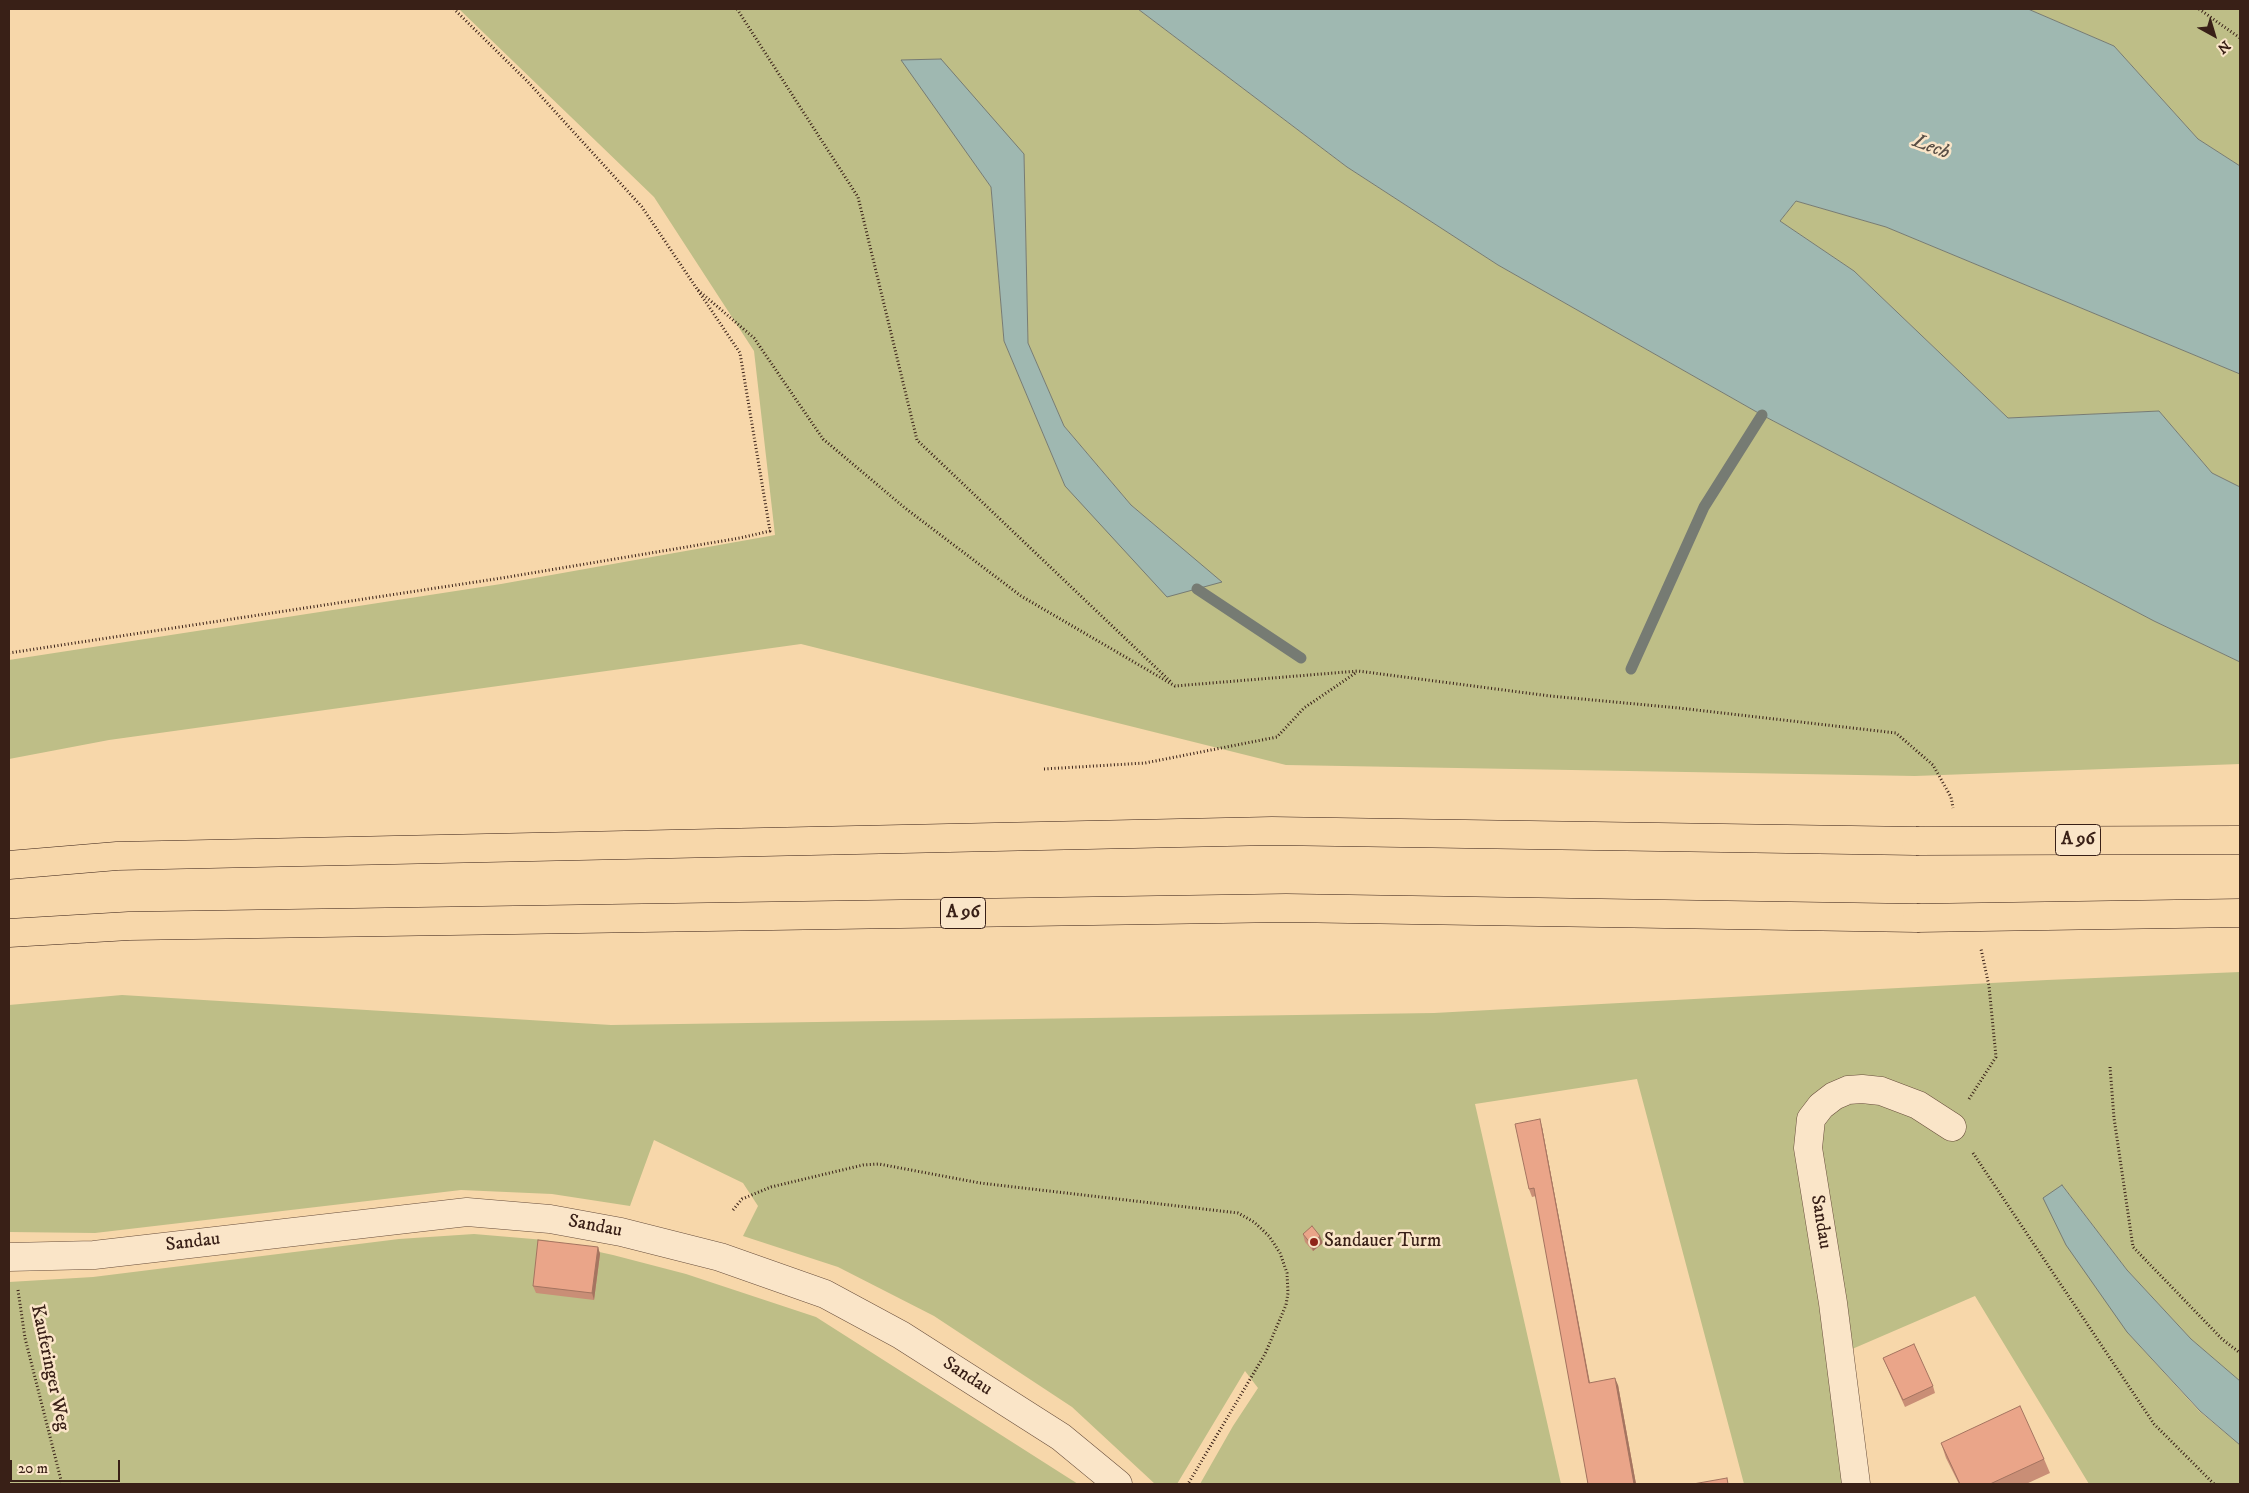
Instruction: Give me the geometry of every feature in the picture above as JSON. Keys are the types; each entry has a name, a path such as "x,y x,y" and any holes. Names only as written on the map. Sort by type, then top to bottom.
{"highway":[{"name":"A 96","path":"9,865 118,856 1272,831 1916,841 2240,840"},
{"name":"A 96","path":"9,933 129,926 1286,908 1917,918 2240,913"}],"street":[{"name":"Sandau","path":"1856,1484 1833,1303 1808,1148 1811,1119 1821,1106 1834,1096 1848,1090 1862,1089 1881,1091 1918,1105 1952,1127"},
{"name":"Sandau","path":"11,1257 94,1256 468,1212 550,1219 621,1232 720,1257 825,1294 901,1335 1061,1437 1118,1484"}],"path":[{"path":"9,652 502,578 740,538 770,531 740,353 642,207 528,82 454,9"},
{"path":"737,9 858,197 916,440 1175,686"},
{"path":"2199,9 2240,38"},
{"path":"698,290 754,338 823,439 904,508 1021,596 1175,686 1358,671 1550,696 1679,708 1896,733 1933,765 1951,798 1954,816"},
{"path":"1044,770 1145,764 1277,737 1304,708 1358,671"},
{"path":"1979,939 1989,986 1996,1057 1952,1127 1967,1143 2154,1424 2214,1484"},
{"path":"2110,1067 2114,1118 2133,1247 2222,1339 2240,1353"},
{"path":"733,1210 742,1199 771,1187 862,1165 878,1164 980,1183 1238,1213 1254,1222 1269,1236 1280,1253 1287,1273 1288,1293 1286,1305 1265,1354 1188,1484"},
{"name":"Kauferinger Weg","path":"11,1257 25,1338 62,1484"}],"green space":[{"path":"459,9 1138,9 1347,167 1498,265 1762,415 2154,621 2240,662 2240,764 1915,776 1286,765 801,644 109,740 9,759 9,660 501,584 775,535 754,351 654,197","holes":["902,60 1024,154 1028,343 1064,426 1131,505 1221,582 1065,486 1004,341 991,187"]},
{"path":"2028,9 2240,9 2240,166 2198,139 2114,46"},
{"path":"1796,201 1886,227 2240,374 2240,487 2212,473 2159,411 2008,418 1854,271 1780,221"},
{"path":"2240,972 2240,1381 2191,1339 2127,1270 2063,1186 2127,1332 2199,1411 2240,1445 2240,1484 2089,1484 1975,1296 1829,1359 1843,1484 1744,1484 1637,1079 1475,1104 1561,1484 1200,1484 1233,1426 1258,1388 1245,1371 1177,1484 1155,1484 1072,1407 934,1316 838,1267 743,1236 758,1206 743,1183 654,1140 630,1206 552,1194 461,1190 95,1233 9,1232 9,1005 122,995 611,1025 1434,1013 2047,980"},
{"path":"474,1234 545,1240 613,1255 686,1274 816,1317 1078,1484 9,1484 9,1282 93,1277 399,1239"}],"water":[{"name":"Lech","path":"1138,9 2028,9 2114,46 2198,139 2240,166 2240,374 1886,227 1796,201 1780,221 1854,271 2008,418 2159,411 2212,473 2240,487 2240,662 2154,621 1762,415 1498,265 1347,167"},
{"path":"941,59 1024,154 1028,343 1064,426 1131,505 1222,582 1167,597 1065,486 1004,341 991,187 901,60"},
{"path":"2062,1185 2127,1270 2191,1339 2240,1381 2240,1445 2200,1411 2127,1332 2066,1245 2043,1198"}],"building":[{"path":"1540,1119 1589,1383 1615,1378 1634,1484 1588,1484 1534,1188 1529,1189 1515,1124"},
{"path":"1312,1226 1320,1236 1311,1244 1303,1234"},
{"path":"538,1240 598,1247 592,1293 533,1286"},
{"path":"1914,1344 1933,1386 1903,1400 1883,1358"},
{"path":"2020,1406 2044,1459 1990,1484 1960,1484 1941,1443"},
{"path":"1727,1478 1728,1484 1693,1484"}],"waterway":[{"path":"1631,669 1704,507 1762,415"},
{"path":"1197,589 1301,658"}],"place":[{"name":"Sandauer Turm","path":"1314,1242"}]}
